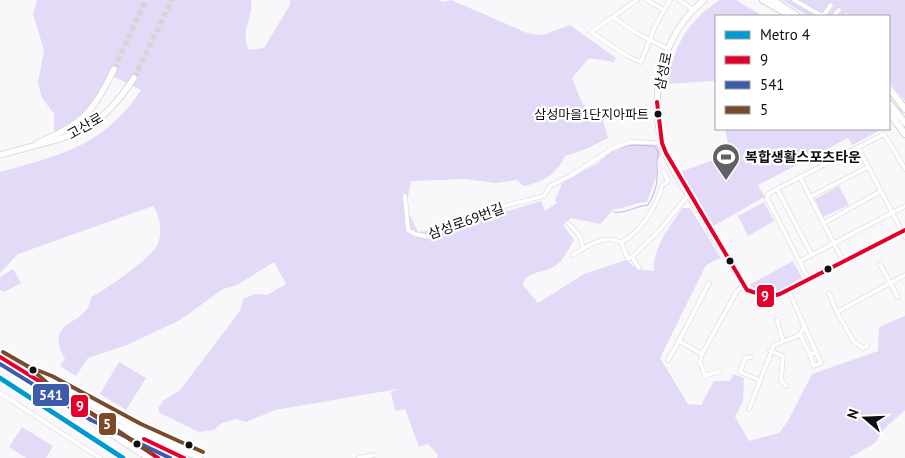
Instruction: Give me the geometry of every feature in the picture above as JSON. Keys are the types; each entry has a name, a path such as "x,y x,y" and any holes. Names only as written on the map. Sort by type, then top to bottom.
{"main road":[{"path":"763,0 789,15"},
{"path":"767,0 780,5"},
{"path":"773,0 796,15"},
{"path":"890,89 905,109"},
{"path":"890,98 905,117"},
{"path":"890,104 905,123"},
{"path":"890,113 905,134"}],"street":[{"path":"637,0 592,32 627,56 641,62 649,41 670,0"},
{"path":"647,0 664,10"},
{"path":"679,0 692,9"},
{"name":"삼성로","path":"696,207 662,143 658,102 660,76 668,49 681,22 692,9 704,0"},
{"path":"794,0 820,15"},
{"path":"823,15 831,5"},
{"path":"835,15 839,10"},
{"path":"613,17 649,41 668,49"},
{"name":"고산로","path":"21,149 68,130 90,111 102,94 114,69"},
{"name":"고산로","path":"0,155 75,135 107,114 134,78"},
{"path":"809,280 767,196 777,188 884,134 905,169"},
{"name":"삼성로69번길","path":"405,196 408,230 415,234 429,237 446,231 475,215 486,215 493,209 544,196 550,186 572,176 613,148 630,142 662,143"},
{"path":"709,229 744,285 757,294 768,297 788,290 843,261 904,233 858,147"},
{"path":"810,197 868,167"},
{"path":"622,242 630,239 657,204 662,186 668,181 663,171"},
{"path":"800,177 843,261"},
{"path":"777,188 812,255"},
{"path":"824,223 881,191"},
{"path":"630,258 658,232 689,194"},
{"path":"800,261 905,206"},
{"path":"568,223 580,236 584,248"},
{"path":"573,254 611,237 622,242 630,258 639,268"},
{"path":"880,264 898,297"},
{"path":"837,312 905,275"},
{"path":"668,360 709,283"},
{"path":"720,371 705,376 700,362 702,354 737,291 744,285"},
{"path":"788,290 821,363 814,366 800,335"},
{"path":"828,293 854,342 863,348 867,346"},
{"path":"777,320 783,340"},
{"path":"711,325 717,328"},
{"path":"749,410 770,351 774,345 783,340 800,335 804,326"},
{"path":"679,341 702,354"},
{"path":"770,351 783,356 781,380 786,386"},
{"path":"810,355 816,352"},
{"path":"0,357 94,414 158,458"},
{"path":"750,358 745,358 740,372 759,380"},
{"path":"25,372 49,393 148,458"},
{"path":"25,372 54,383 138,430 200,458"},
{"path":"0,392 100,458"},
{"path":"94,414 184,458"},
{"path":"359,458 374,455"}],"shaded area":[{"path":"37,0 251,0 251,13 246,31 246,43 249,50 264,48 290,5 290,0 439,0 442,2 451,0 527,33 543,35 570,25 616,58 614,62 589,58 572,78 582,103 589,112 600,111 608,138 586,149 565,156 553,172 543,180 530,185 523,186 517,180 496,183 465,179 411,181 406,207 418,232 455,227 541,201 545,211 557,203 555,200 563,181 598,163 610,152 635,144 655,144 659,147 661,155 656,161 657,174 647,202 614,209 600,224 571,218 563,225 574,240 563,258 555,266 531,275 524,280 523,285 538,303 584,274 626,260 638,269 654,270 656,253 663,237 682,208 690,208 721,258 706,265 660,358 688,404 701,405 714,381 730,381 733,374 744,378 743,401 735,417 749,441 779,433 788,421 812,374 878,351 879,327 905,316 905,410 885,428 875,443 849,458 437,458 438,455 428,444 419,447 405,409 395,411 391,392 398,389 275,410 246,422 236,419 222,423 214,430 199,432 160,413 158,408 164,400 180,390 240,311 243,299 255,294 267,295 286,284 274,262 237,285 223,289 180,320 127,345 88,358 76,376 60,366 65,359 59,345 59,336 62,329 82,314 88,307 91,297 142,262 154,250 159,240 160,228 158,216 153,206 18,254 0,273 0,172 43,160 80,146 112,124 127,109 141,90 110,75 100,94 88,109 54,133 54,114 42,98 38,83 44,50 33,14"},
{"path":"720,0 736,0 761,15 715,15 715,85 714,81 667,84 678,46 690,26"},
{"path":"782,0 905,0 905,101 890,82 890,15 806,15"},
{"name":"복합생활스포츠타운","path":"725,130 881,130 852,145 848,138 758,185 766,199 762,198 712,227 680,172 730,154"},
{"path":"839,186 849,205 823,217 815,199"},
{"path":"764,202 774,221 748,236 738,216"},
{"path":"793,261 802,278 776,291 769,292 756,290 749,285"},
{"path":"13,269 21,283 4,292 0,290 0,277"},
{"path":"119,362 146,378 126,410 100,394"},
{"path":"22,427 53,446 46,458 26,458 9,447"}],"waterway":[{"path":"614,212 622,212 648,205 657,182 658,154 654,146 631,145 620,148"}],"tunnel":[{"path":"114,69 146,0"},
{"path":"134,78 172,0"},
{"path":"696,207 709,229"}],"metro line":[{"name":"4","path":"0,378 123,458"}],"transit line":[{"name":"9","path":"657,102 662,143 666,153 747,290 768,297 780,294 905,230"},
{"name":"5","path":"3,352 29,367 53,388 151,453"},
{"name":"9","path":"0,357 94,415 158,458"},
{"name":"541","path":"0,364 91,420 170,458"},
{"name":"5","path":"27,366 52,376 141,424 203,452"},
{"name":"9","path":"144,439 184,458"}],"place":[{"name":"삼성마을1단지아파트","path":"658,114"},
{"name":"복합생활스포츠타운","path":"726,181"}]}
